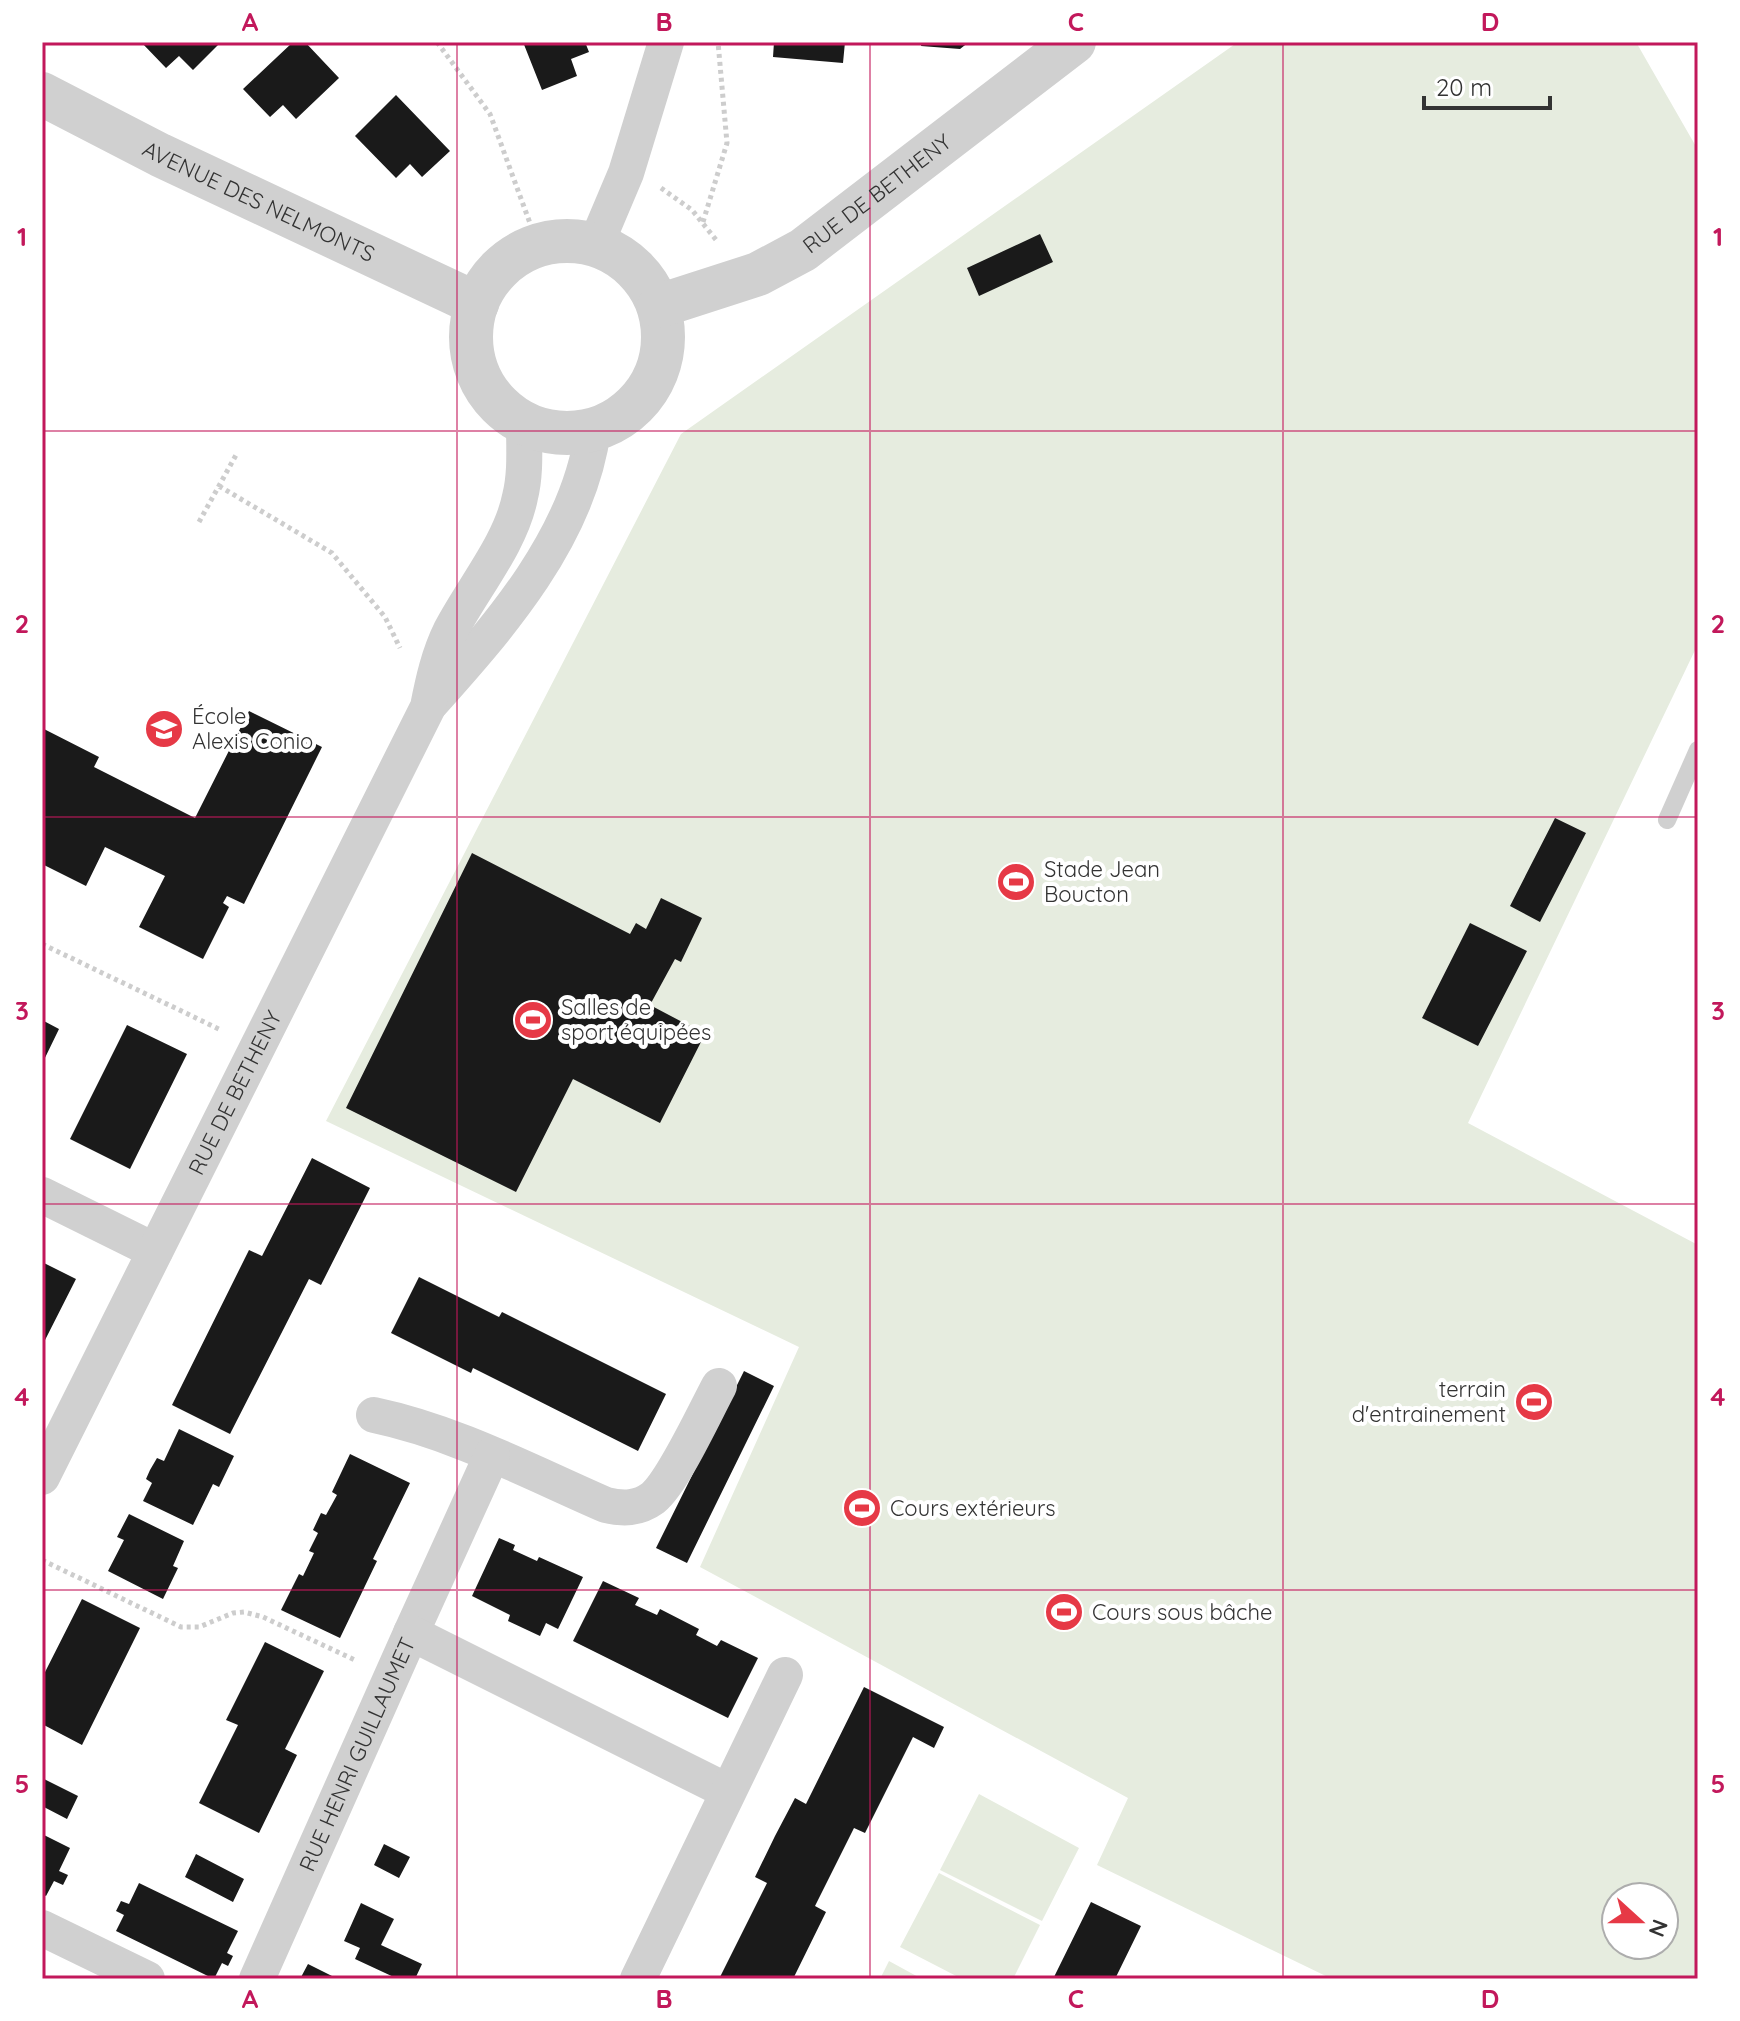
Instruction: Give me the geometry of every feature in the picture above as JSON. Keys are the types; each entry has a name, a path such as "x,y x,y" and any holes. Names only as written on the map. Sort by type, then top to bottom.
{"street":[{"path":"596,244 625,174 666,42"},
{"name":"RUE DE BETHENY","path":"659,306 758,274 803,250 1074,42"},
{"name":"AVENUE DES NELMONTS","path":"42,94 160,155 477,304"},
{"path":"567,240 596,244 623,257 645,279 659,306 664,337 659,368 644,396 621,417 593,430 570,433 546,431 524,423 501,406 484,385 473,358 471,331 477,304 491,278 512,258 538,245 567,240"},
{"name":"RUE DE BETHENY","path":"428,707 435,671 449,633 511,526 524,474 524,423"},
{"name":"RUE DE BETHENY","path":"42,1477 428,707 476,652 539,567 576,498 590,453 593,430"},
{"path":"42,1195 155,1251"},
{"path":"374,1415 414,1423 620,1509 634,1507 655,1496 664,1485 719,1386"},
{"path":"411,1633 492,1455"},
{"name":"RUE HENRI GUILLAUMET","path":"257,1979 411,1633 727,1791"},
{"path":"638,1979 785,1675"},
{"path":"42,1928 147,1979"}],"lane":[{"path":"1667,820 1698,750"}],"path":[{"path":"437,42 490,114 538,245"},
{"path":"703,222 727,143 718,42"},
{"path":"655,184 692,210 714,234 720,247"},
{"path":"199,522 236,455"},
{"path":"219,486 332,553 385,617 405,659"},
{"path":"42,944 194,1019 259,1045"},
{"path":"42,1560 181,1627 199,1627 233,1613 244,1612 263,1617 391,1676"}],"shaded area":[{"name":"Stade Jean Boucton","path":"1238,42 1636,42 1698,150 1698,644 1468,1123 1698,1245 1698,1979 1332,1979 1097,1865 1128,1798 700,1567 799,1347 326,1121 681,434"},
{"path":"979,1794 1079,1848 1042,1921 940,1870"},
{"path":"939,1873 1040,1925 1013,1979 962,1979 900,1947"},
{"path":"889,1961 922,1979 880,1979"}],"building":[{"path":"141,42 221,42 193,70 179,56 166,68"},
{"path":"293,42 305,42 339,78 296,119 283,105 270,117 243,89"},
{"path":"523,42 585,42 589,52 571,59 577,76 542,90"},
{"path":"774,42 845,42 843,63 773,57"},
{"path":"922,42 969,42 960,49 921,46"},
{"path":"396,95 450,151 422,177 410,164 396,178 355,136"},
{"path":"1040,234 1053,262 979,296 967,268"},
{"path":"249,711 322,747 244,904 227,896 223,903 229,907 203,959 139,927 165,876 105,847 86,886 42,864 42,728 99,757 94,767 195,818"},
{"path":"1555,818 1586,833 1540,922 1510,906"},
{"name":"Salles de sport équipées","path":"472,853 630,934 636,923 646,929 661,898 702,918 681,962 675,959 650,1005 705,1034 660,1123 573,1079 516,1192 346,1108"},
{"path":"1470,923 1527,951 1478,1046 1422,1018"},
{"path":"42,1020 59,1029 42,1064"},
{"path":"127,1025 187,1054 130,1169 70,1139"},
{"path":"312,1158 370,1188 321,1285 309,1279 230,1434 172,1405 249,1250 262,1256"},
{"path":"42,1262 76,1279 42,1346"},
{"path":"419,1277 499,1317 502,1312 666,1394 638,1451 473,1368 471,1373 391,1333"},
{"path":"744,1371 774,1386 687,1563 656,1548"},
{"path":"179,1429 234,1456 219,1487 213,1484 193,1525 143,1501 152,1483 146,1479 150,1470 157,1458 164,1461"},
{"path":"350,1454 410,1483 373,1559 377,1561 340,1638 281,1610 299,1574 303,1576 314,1553 309,1551 318,1533 313,1530 321,1513 326,1515 337,1495 332,1492"},
{"path":"129,1514 184,1541 173,1566 178,1568 163,1599 108,1571 124,1540 117,1537"},
{"path":"499,1538 515,1545 513,1550 537,1561 539,1557 583,1577 558,1629 546,1623 540,1636 508,1621 510,1615 472,1596"},
{"path":"603,1581 639,1598 635,1605 657,1615 660,1609 699,1629 696,1635 717,1646 721,1640 758,1658 728,1718 573,1641"},
{"path":"82,1599 140,1628 82,1745 42,1724 42,1678"},
{"path":"265,1642 324,1671 285,1749 297,1755 259,1833 199,1803 238,1725 226,1720"},
{"path":"864,1687 944,1727 934,1748 913,1737 865,1833 854,1828 815,1906 826,1912 793,1979 719,1979 767,1883 755,1877 775,1836 795,1798 806,1804"},
{"path":"42,1778 78,1796 67,1819 42,1806"},
{"path":"42,1834 70,1848 59,1871 68,1875 63,1885 54,1881 46,1896 42,1894"},
{"path":"384,1844 410,1857 399,1878 374,1865"},
{"path":"196,1854 244,1879 233,1902 185,1877"},
{"path":"139,1883 238,1931 227,1953 233,1956 228,1966 222,1963 214,1979 116,1931 124,1915 116,1911 121,1901 129,1904"},
{"path":"1091,1902 1141,1926 1115,1979 1053,1979"},
{"path":"361,1903 394,1919 381,1945 422,1964 415,1979 398,1979 355,1959 360,1948 344,1941"},
{"path":"308,1964 338,1979 300,1979"}],"place":[{"name":"École Alexis Conio","path":"164,729"},
{"name":"Stade Jean Boucton","path":"1016,882"},
{"name":"Salles de sport équipées","path":"533,1020"},
{"name":"terrain d'entrainement","path":"1534,1402"},
{"name":"Cours extérieurs","path":"862,1508"},
{"name":"Cours sous bâche","path":"1064,1612"}]}
